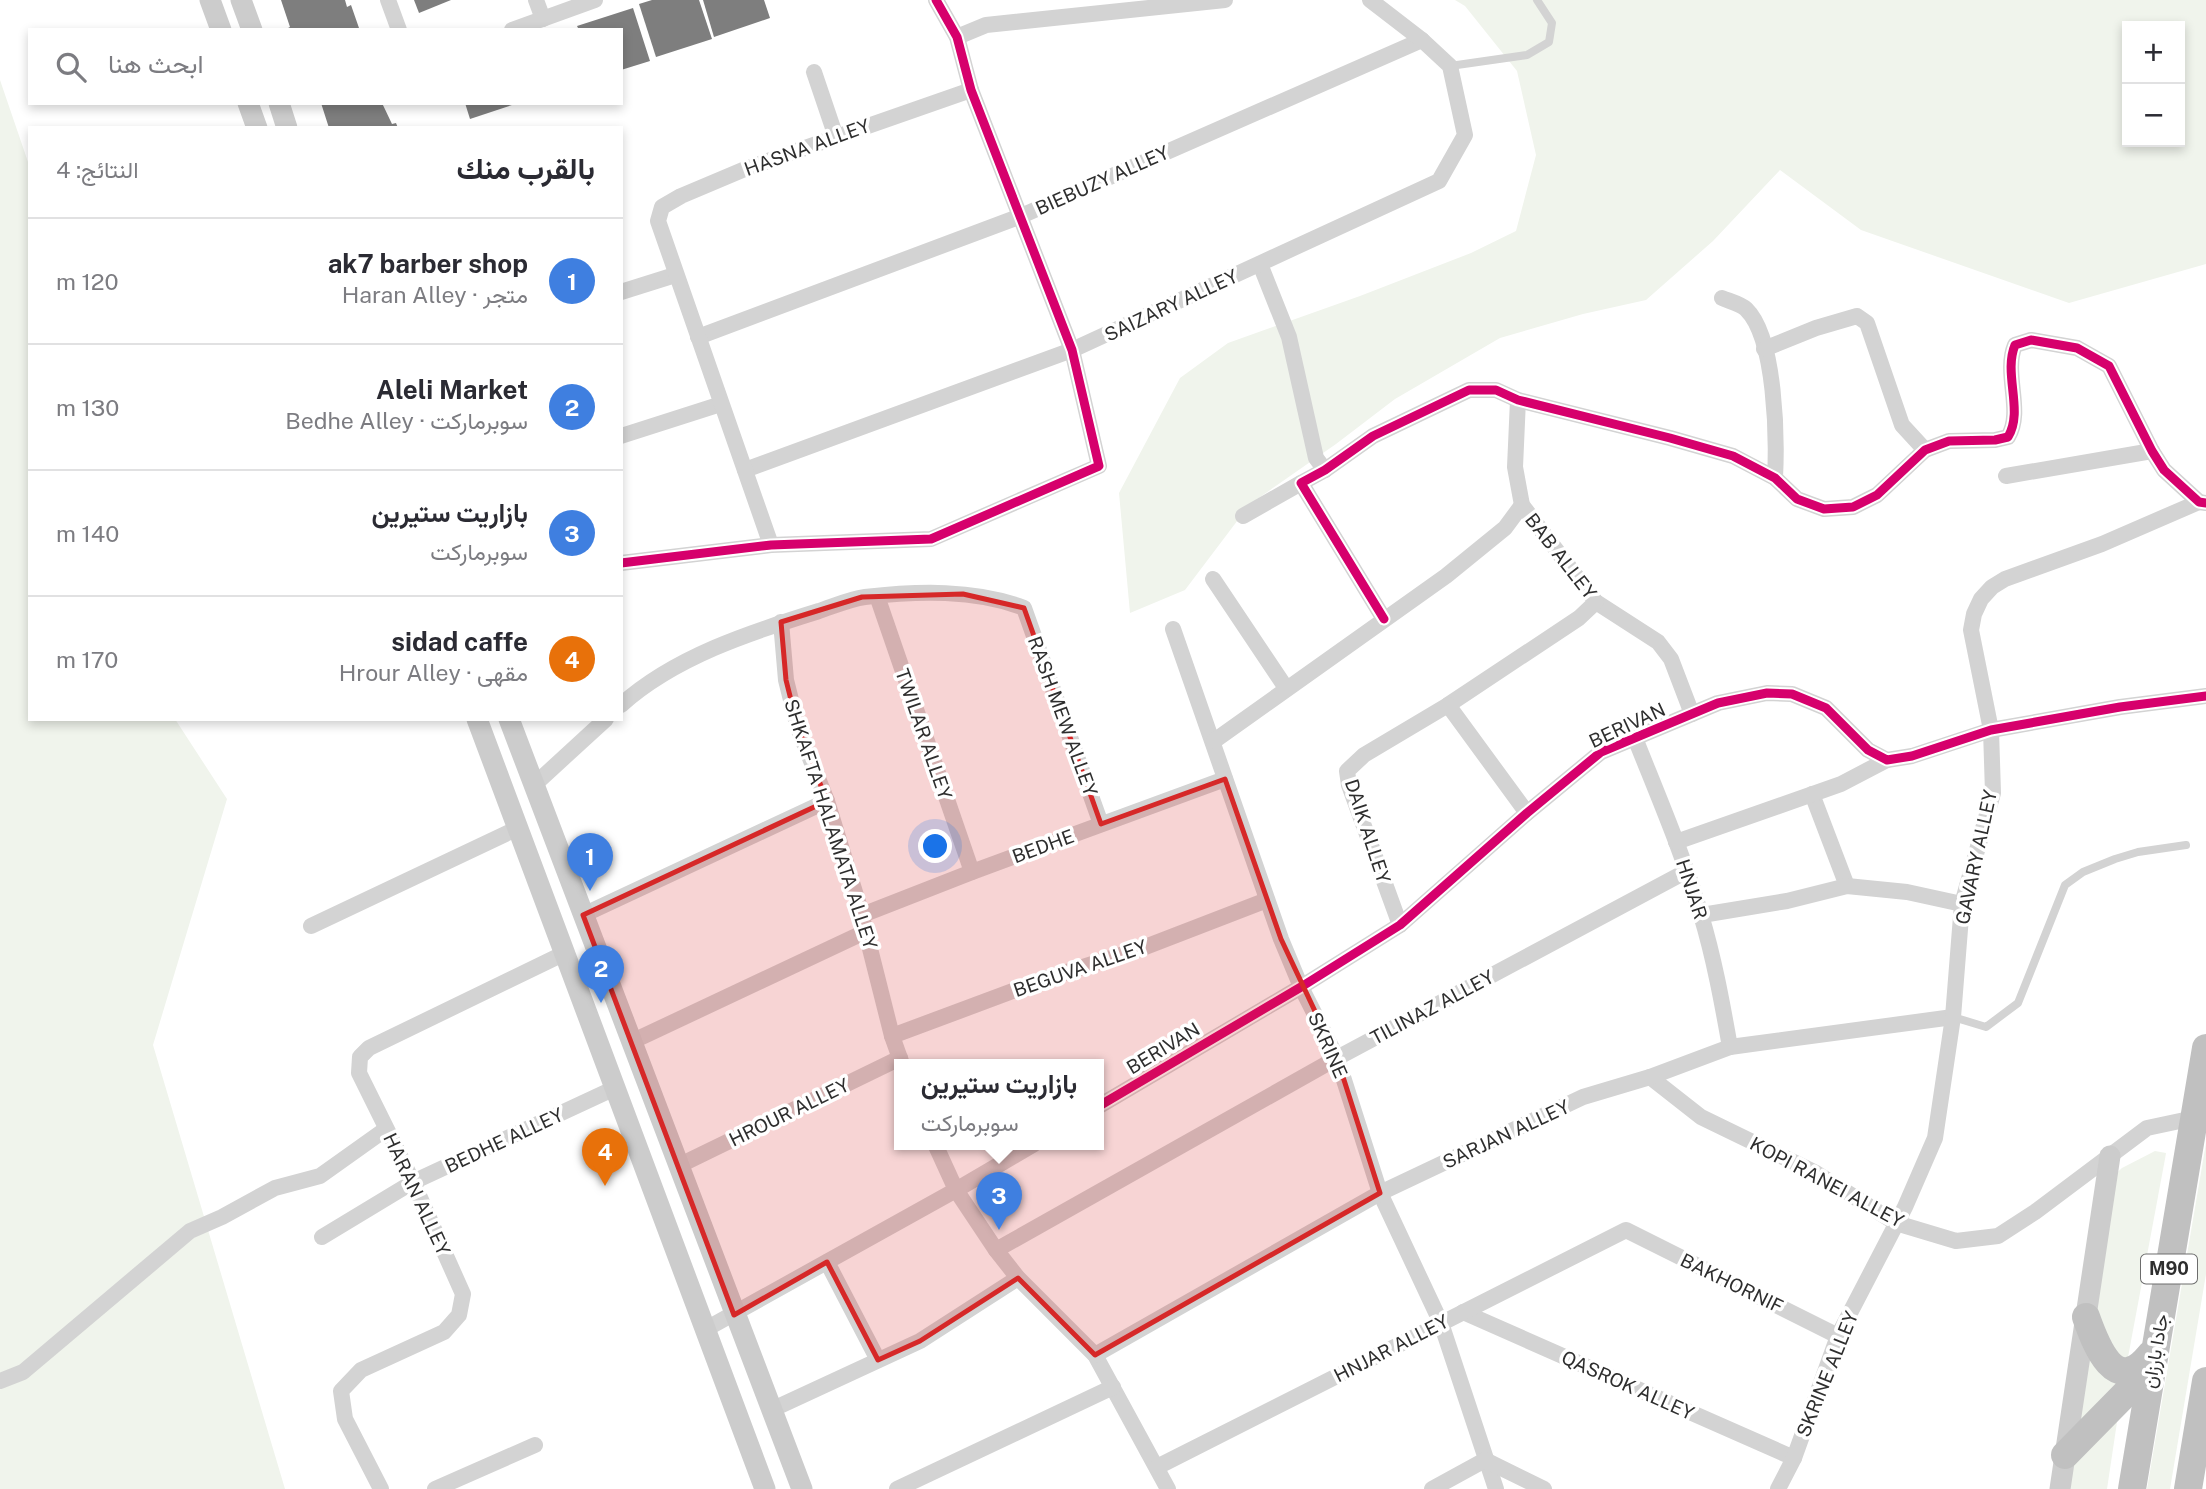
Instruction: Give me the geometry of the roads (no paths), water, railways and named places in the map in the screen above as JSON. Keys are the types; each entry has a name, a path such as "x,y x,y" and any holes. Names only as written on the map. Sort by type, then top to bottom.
{"highway":[{"name":"جادا بارزان","path":"2132,1489 2206,1048"},
{"path":"2086,1317 2099,1351 2106,1362 2116,1369 2129,1370 2139,1367 2156,1348"},
{"path":"2065,1455 2126,1393 2156,1348"},
{"path":"2188,1489 2206,1381"}],"street":[{"path":"210,0 220,28"},
{"path":"241,0 251,28"},
{"path":"388,0 398,28"},
{"path":"536,0 543,19"},
{"path":"518,28 595,0"},
{"path":"623,563 771,545 931,539 1099,466 1072,350 971,90 957,37 936,0"},
{"path":"957,37 986,25 1225,0"},
{"path":"1370,0 1422,40 1450,66"},
{"name":"BIEBUZY ALLEY","path":"698,337 1021,216 1422,40"},
{"name":"SAIZARY ALLEY","path":"745,471 1072,350 1439,181 1465,135 1450,66"},
{"path":"814,72 836,137"},
{"name":"HASNA ALLEY","path":"676,275 657,221 662,207 681,195 745,169 971,90"},
{"path":"249,105 256,126"},
{"path":"279,105 286,126"},
{"path":"1260,264 1289,337 1316,457 1325,470"},
{"path":"623,291 676,275 771,545"},
{"path":"1722,298 1745,308 1759,327 1777,436 1774,478"},
{"path":"1764,349 1816,328 1857,316 1867,323 1902,425 1925,450"},
{"path":"1243,516 1325,470 1373,436 1469,390 1496,390 1518,400 1733,456 1774,478 1797,499 1824,509 1853,507 1877,495 1925,450 1949,440 1995,440 2008,437 2014,427 2010,358 2015,345 2031,340 2077,348 2109,366 2164,470 2202,503"},
{"name":"BAB ALLEY","path":"1518,400 1515,467 1522,505 1596,602 1658,642 1671,659 1692,714"},
{"path":"623,435 721,404"},
{"path":"2006,476 2152,451"},
{"path":"1301,483 1384,619"},
{"name":"GAVARY ALLEY","path":"1896,1223 1935,1138 1953,1017 1962,904 1993,793 1991,730 1971,630 1974,614 1981,599 1992,587 2005,579 2102,544 2202,503"},
{"path":"1214,741 1446,576 1505,528 1522,505"},
{"path":"1213,579 1286,688"},
{"name":"RASH MEW ALLEY","path":"877,596 963,593 1006,601 1024,608 1101,824"},
{"path":"623,703 638,690 695,657 781,622 862,597 877,596"},
{"name":"TWILAR ALLEY","path":"877,596 972,872"},
{"name":"DAIK ALLEY","path":"1400,925 1349,785 1347,771 1364,755 1448,705 1579,618 1596,602"},
{"name":"SHKAFTA HALAMATA ALLEY","path":"781,622 786,680 798,728 827,801 865,923 900,1059"},
{"name":"SKRINE","path":"1172,629 1214,741 1267,900 1301,987 1337,1058 1380,1193 1441,1323 1496,1489"},
{"name":"BERIVAN","path":"1104,1103 1400,925 1601,752 1718,703 1767,693 1792,694 1826,708 1868,750 1887,760"},
{"path":"1676,842 1841,784 1887,760 1912,756 1991,730 2206,696"},
{"path":"1448,705 1527,813"},
{"path":"478,721 765,1489"},
{"path":"510,721 802,1489"},
{"path":"534,785 604,721"},
{"name":"HNJAR","path":"1634,738 1702,915 1718,975 1730,1046"},
{"name":"BEDHE","path":"865,923 972,872 1225,779"},
{"path":"1812,794 1847,886"},
{"path":"583,915 827,801"},
{"path":"311,926 518,828"},
{"name":"TILINAZ ALLEY","path":"996,1250 1337,1058 1687,871"},
{"path":"1702,915 1787,901 1847,886 1907,892 1962,904"},
{"name":"BEGUVA ALLEY","path":"892,1035 1045,979 1140,949 1267,900"},
{"path":"631,1042 865,923"},
{"name":"HARAN ALLEY","path":"381,1489 345,1419 341,1391 360,1370 444,1332 459,1315 463,1294 413,1182 359,1073 360,1057 369,1048 565,953"},
{"name":"SARJAN ALLEY","path":"1095,1355 1380,1193 1583,1097 1650,1077 1730,1046 1953,1017"},
{"name":"HROUR ALLEY","path":"678,1166 894,1064"},
{"name":"KOPI RANEI ALLEY","path":"1650,1077 1701,1117 1816,1173 1896,1223 1956,1241 1998,1236 2147,1128 2194,1118"},
{"name":"BEDHE ALLEY","path":"322,1237 413,1182 615,1088"},
{"path":"0,1381 23,1372 190,1231 275,1188 320,1176 386,1129"},
{"path":"939,1150 956,1191 996,1250 1018,1278 1095,1355 1168,1489"},
{"path":"706,1329 956,1191 1024,1150"},
{"path":"2060,1489 2109,1156"},
{"name":"SKRINE ALLEY","path":"1778,1489 1794,1458 1838,1336 1896,1223"},
{"name":"HNJAR ALLEY","path":"1157,1467 1626,1230"},
{"name":"BAKHORNIF","path":"1626,1230 1838,1336"},
{"path":"827,1262 878,1360"},
{"path":"771,1410 920,1341 1018,1278"},
{"name":"QASROK ALLEY","path":"1463,1312 1794,1458"},
{"path":"897,1489 1113,1387"},
{"path":"435,1489 535,1444"},
{"path":"1432,1489 1485,1460 1544,1489"}],"lane":[{"path":"1450,66 1527,55 1549,42 1552,23 1536,0"},
{"path":"1953,1017 1986,1027 2018,1003 2065,886 2083,872 2138,852 2186,845"}],"place":[{"name":"ak7 barber shop","path":"590,891"},
{"name":"Aleli Market","path":"601,1003"},
{"name":"sidad caffe","path":"605,1186"},
{"name":"بازاريت ستيرين","path":"999,1230"}]}
